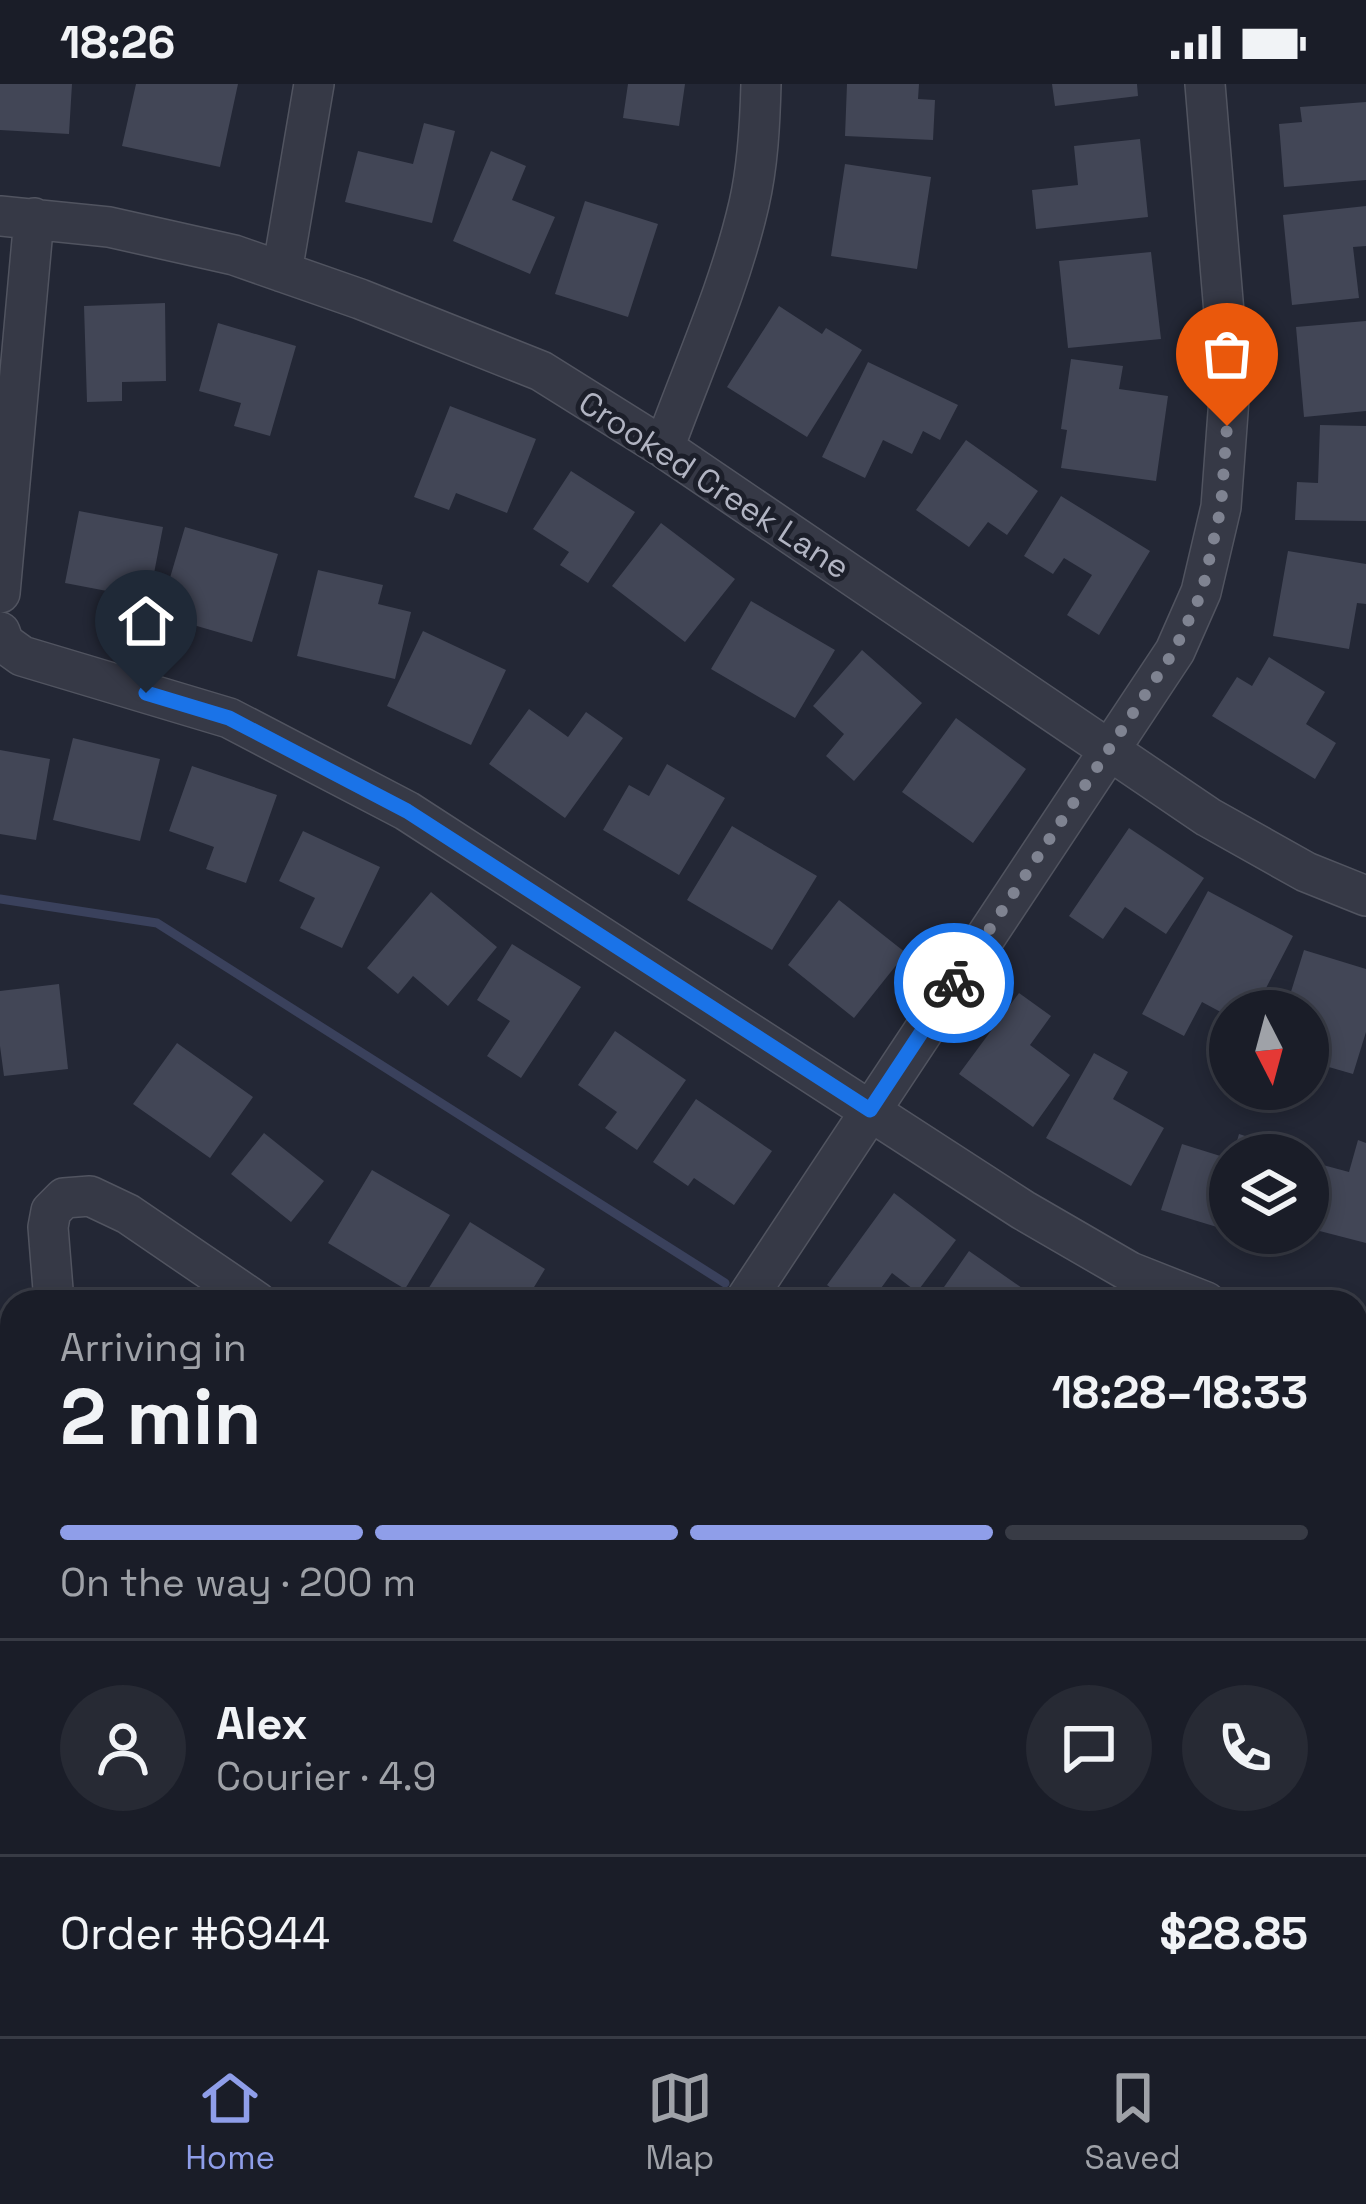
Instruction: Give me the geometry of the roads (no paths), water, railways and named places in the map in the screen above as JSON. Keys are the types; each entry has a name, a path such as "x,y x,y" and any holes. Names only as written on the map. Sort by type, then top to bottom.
{"street":[{"path":"282,272 314,84"},
{"path":"664,448 750,201 761,84"},
{"path":"752,1290 1174,651 1202,592 1221,507 1230,385 1205,84"},
{"path":"0,593 17,217"},
{"name":"Crooked Creek Lane","path":"17,217 109,227 234,256 360,298 541,371 664,448 1208,817 1306,872 1366,896"},
{"path":"2,638 22,656 229,718 407,811 1023,1210 1130,1272 1176,1290"},
{"path":"53,1290 51,1211 64,1198 90,1196 128,1214 239,1290"}],"waterway":[{"path":"0,899 157,923 725,1283"}]}
